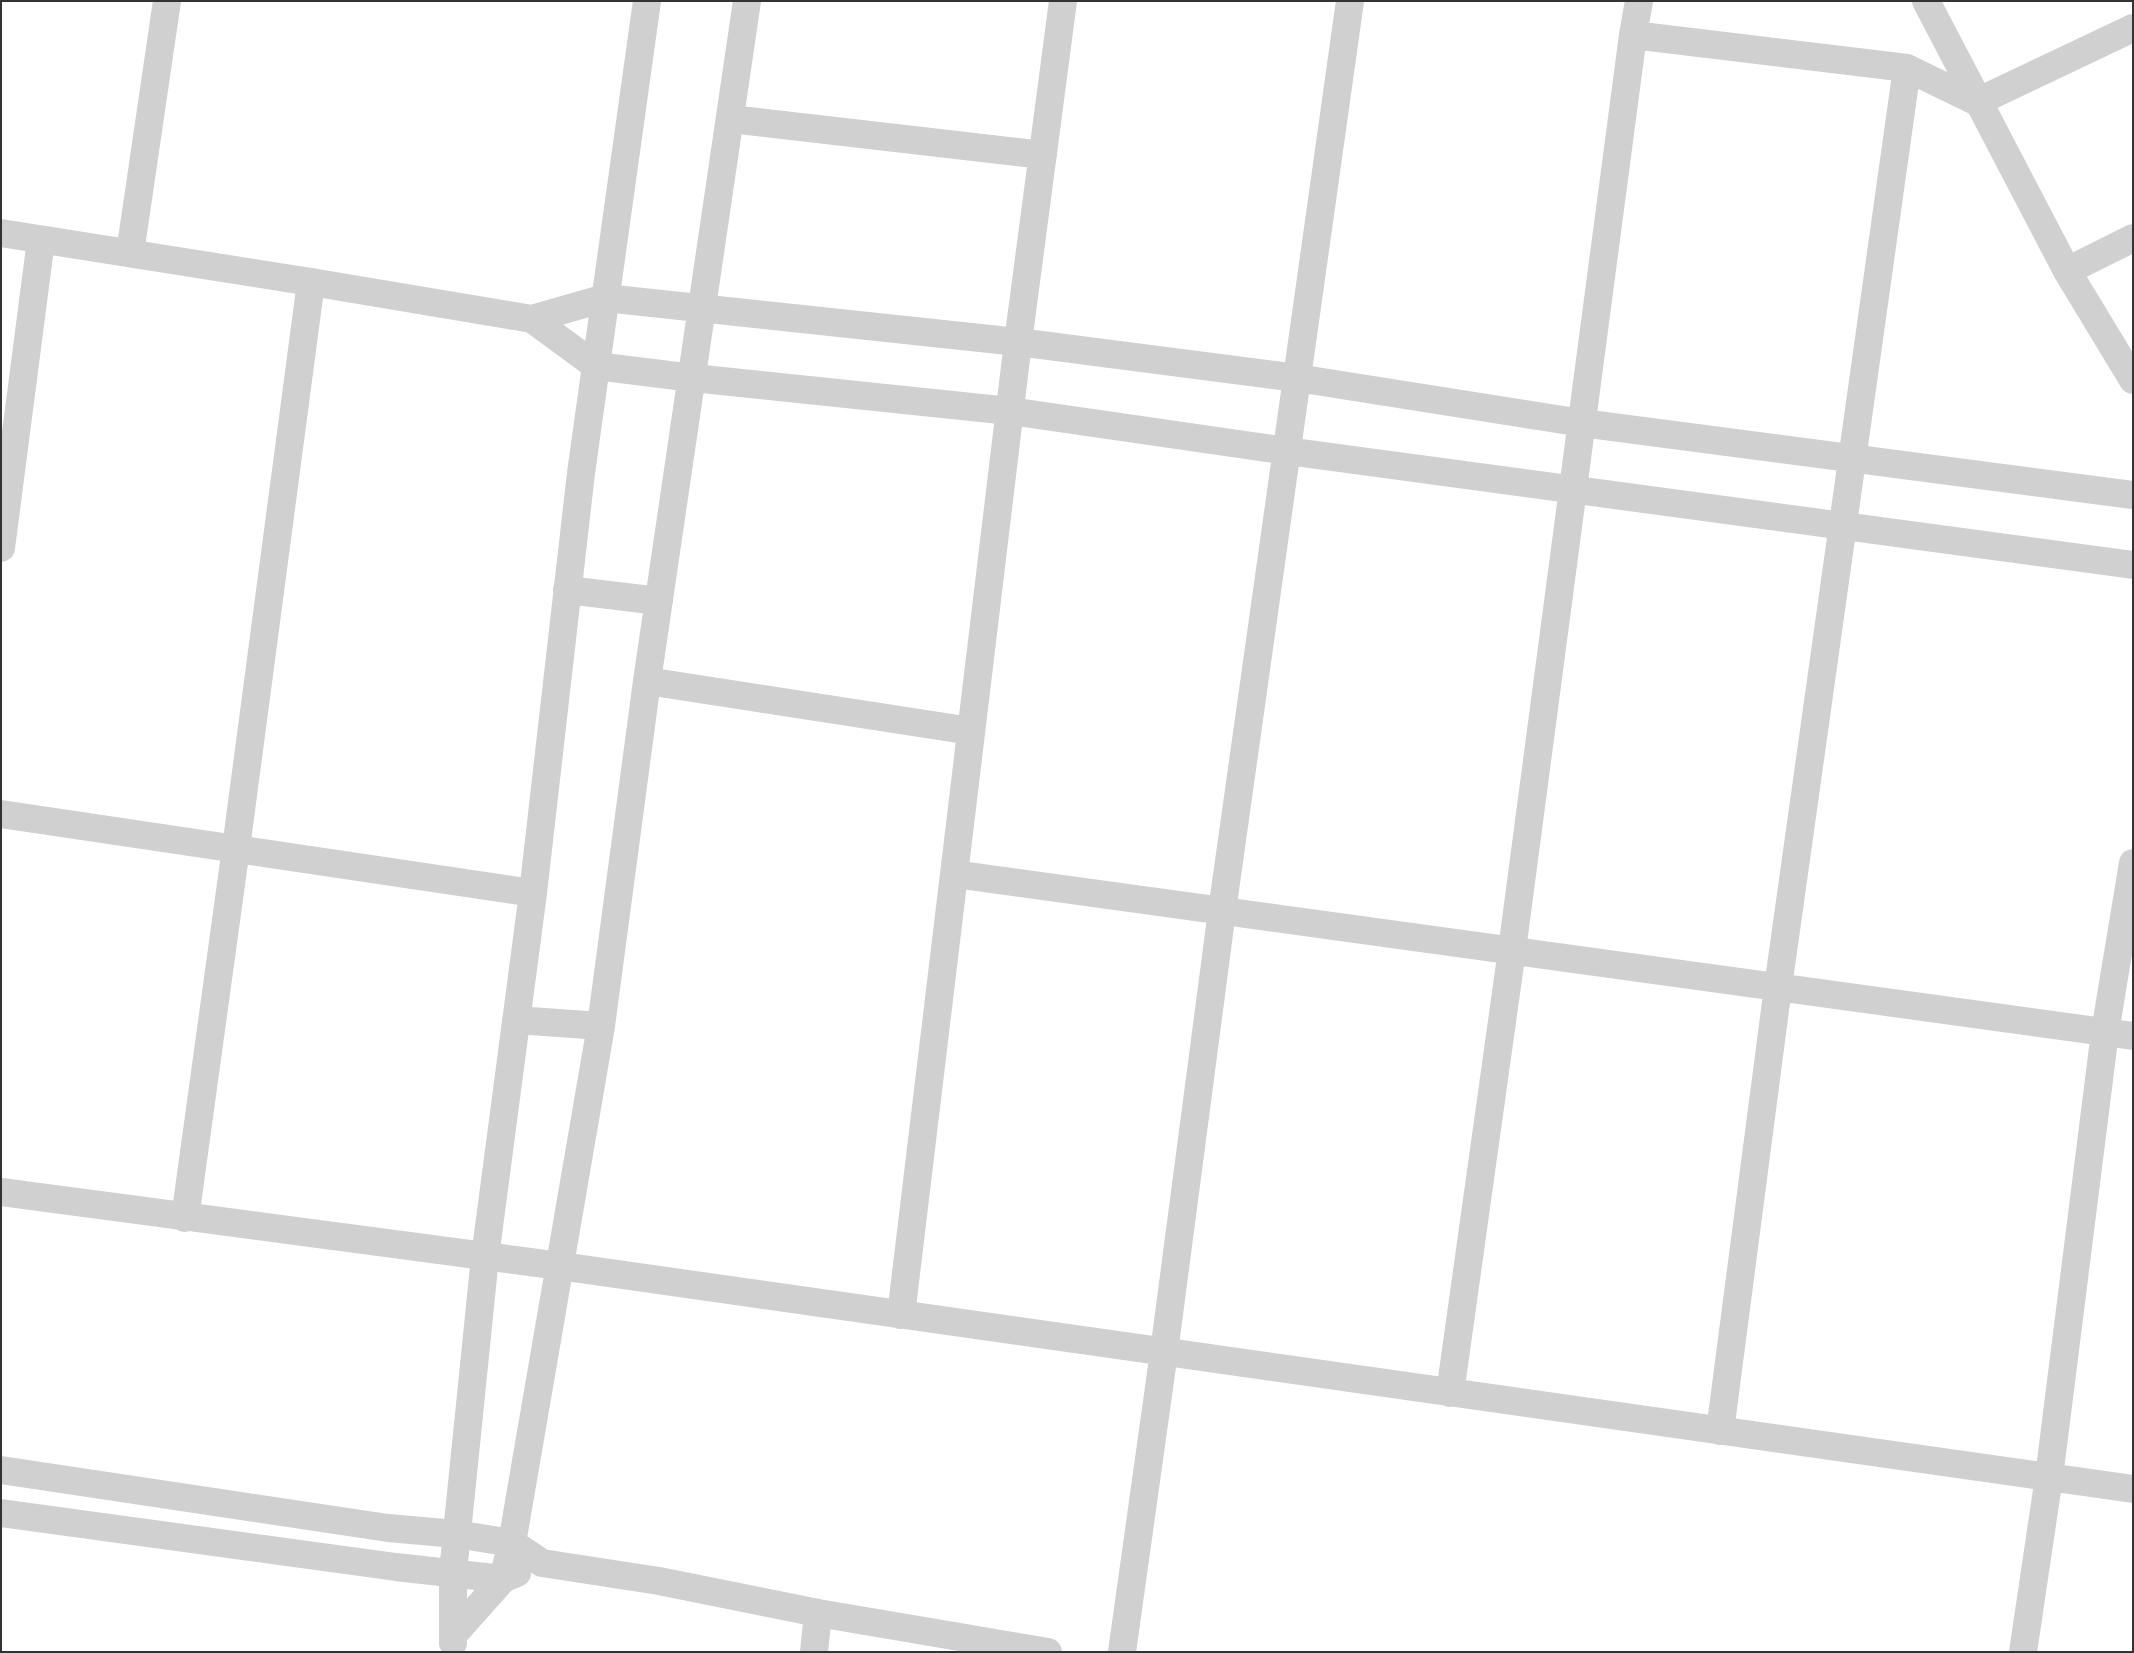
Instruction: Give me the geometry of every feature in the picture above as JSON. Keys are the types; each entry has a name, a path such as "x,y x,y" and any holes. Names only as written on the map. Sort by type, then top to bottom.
{"street":[{"path":"130,253 167,1"},
{"path":"453,1643 453,1572 456,1534 485,1257 533,893 567,590 605,298 647,1"},
{"path":"453,1643 503,1579 512,1543 601,1026 647,681 747,1"},
{"path":"901,1315 1018,342 1063,1"},
{"path":"1122,1652 1164,1352 1222,911 1350,1"},
{"path":"1450,1393 1512,950 1639,1"},
{"path":"1926,1 1977,102 2067,271 2133,380"},
{"path":"1977,102 2133,28"},
{"path":"1633,35 1907,68 1977,102"},
{"path":"1720,1430 1778,987 1907,68"},
{"path":"731,119 1043,155"},
{"path":"1,234 130,253 532,319 605,298 1018,342 1297,378 1582,423 2133,495"},
{"path":"2067,271 2133,238"},
{"path":"1,548 41,240"},
{"path":"185,1218 236,848 310,282"},
{"path":"532,319 596,366 1010,411 1287,451 2133,565"},
{"path":"567,590 659,601"},
{"path":"647,681 971,731"},
{"path":"1,814 533,893"},
{"path":"2023,1652 2049,1477 2105,1032 2133,863"},
{"path":"954,874 2133,1036"},
{"path":"516,1020 601,1026"},
{"path":"1,1192 185,1218 560,1266 2133,1489"},
{"path":"1,1470 388,1528 456,1534 512,1543 542,1563 659,1581 818,1613 1048,1652"},
{"path":"1,1514 396,1567 503,1579 542,1563"},
{"path":"814,1652 818,1613"}]}
